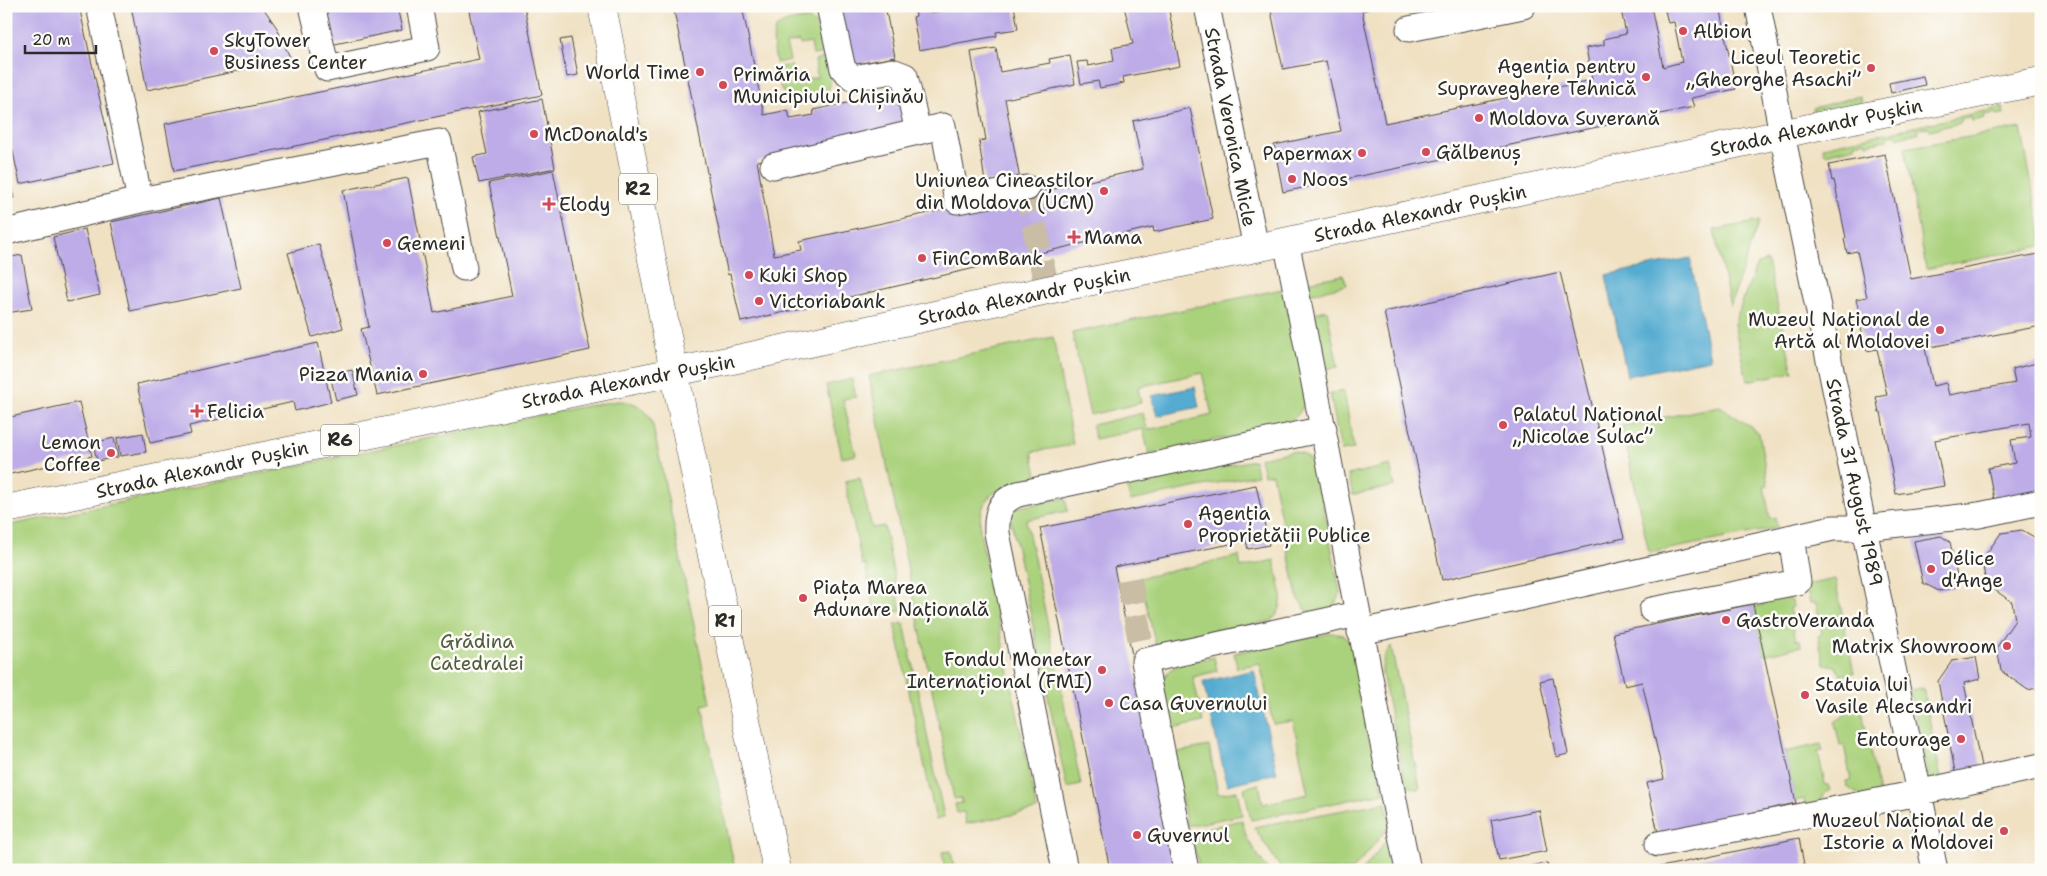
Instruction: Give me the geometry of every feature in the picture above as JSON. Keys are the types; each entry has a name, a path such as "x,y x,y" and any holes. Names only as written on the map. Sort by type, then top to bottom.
{"main road":[{"name":"R2","path":"602,6 674,372"},
{"name":"Strada Alexandr Pușkin","path":"6,509 674,372 1038,292 1286,242 1782,134 2041,81"},
{"name":"R1","path":"674,372 777,870"}],"street":[{"path":"99,6 140,200"},
{"path":"312,6 328,68 427,48 419,6"},
{"path":"829,6 843,69 853,78 892,71 904,76 918,131"},
{"name":"Strada Veronica Micle","path":"1207,6 1256,248"},
{"path":"1409,29 1522,6"},
{"name":"Strada 31 August 1989","path":"1758,6 1782,134 1935,870"},
{"path":"773,166 943,126 957,201 1028,188"},
{"path":"6,232 140,200 439,142 464,268"},
{"path":"1286,242 1324,429 1358,623 1408,870"},
{"path":"1065,870 997,533 999,509 1009,497 1018,494 1324,429"},
{"path":"1186,870 1144,661 1358,623 1833,528 1864,528 1979,515 2041,502"},
{"path":"1652,610 1798,582 1791,537"},
{"path":"1658,844 2041,766"}],"green space":[{"path":"806,19 819,28 826,53 813,55 811,43 800,45 799,41 786,44 790,60 776,63 773,43 775,30 785,23"},
{"path":"827,57 831,81 826,93 821,97 808,101 794,100 784,94 780,85 777,68 791,65 793,77 804,74 805,80 817,77 815,60"},
{"path":"1860,96 1862,103 1815,115 1813,108"},
{"path":"2003,107 2004,114 1984,115 1985,118 1972,121 1971,117 1959,120 1960,123 1930,130 1929,127 1918,129 1919,133 1897,137 1896,134 1887,136 1887,140 1867,144 1865,141 1855,143 1855,147 1825,154 1823,147"},
{"path":"2021,128 2041,233 2041,246 1926,269 1905,148"},
{"path":"1759,221 1730,306 1714,230"},
{"path":"1767,261 1793,372 1747,381 1734,324 1757,264"},
{"path":"1343,275 1347,285 1309,294 1307,282"},
{"path":"1282,289 1305,383 1304,404 1299,414 1282,426 1149,454 1143,429 1095,439 1092,425 1143,413 1147,430 1212,415 1202,373 1138,387 1141,403 1090,415 1072,333"},
{"path":"1327,310 1338,367 1325,369 1314,313"},
{"path":"1053,337 1073,445 1032,452 1038,480 1014,485 995,492 983,506 980,517 980,532 1037,810 966,824 964,812 957,813 955,804 962,803 961,798 954,799 869,376"},
{"path":"852,379 856,397 843,399 856,455 842,458 826,385"},
{"path":"1344,391 1354,449 1341,451 1330,393"},
{"name":"Grădina Catedralei","path":"618,401 629,402 638,406 646,412 652,421 710,703 702,705 735,870 6,870 6,526 581,407"},
{"path":"1720,406 1759,433 1768,485 1764,486 1770,518 1775,517 1777,528 1649,553 1622,426"},
{"path":"1292,451 1303,454 1315,465 1340,592 1339,598 1331,610 1313,614 1306,610 1297,596 1272,474 1264,475 1260,458"},
{"path":"1254,460 1257,475 1130,501 1127,485"},
{"path":"1390,465 1395,486 1353,495 1348,475"},
{"path":"860,478 872,528 884,526 901,611 875,616 865,564 862,565 845,481"},
{"path":"1065,498 1068,511 1026,520 1081,785 1067,788 1011,520 1011,513 1018,507"},
{"path":"1239,556 1241,568 1274,560 1281,593 1280,609 1276,615 1270,621 1156,646 1140,578"},
{"path":"1835,579 1854,673 1841,675 1835,666 1824,664 1818,636 1822,634 1816,603 1810,603 1806,585"},
{"path":"1776,592 1792,601 1793,607 1789,608 1796,640 1800,640 1801,646 1764,655 1753,607 1763,605 1762,593"},
{"path":"904,623 944,817 936,820 895,625"},
{"path":"1332,633 1344,635 1351,644 1384,793 1251,820 1244,788 1259,784 1263,804 1308,794 1293,721 1273,724 1260,663 1237,668 1234,653"},
{"path":"1391,646 1420,789 1414,789 1405,783 1382,673 1384,659"},
{"path":"1214,657 1217,671 1193,677 1203,722 1167,730 1162,688 1163,680 1167,673 1182,664"},
{"path":"1923,688 1942,783 1930,785 1910,690"},
{"path":"1860,701 1879,794 1862,797 1847,787 1846,781 1851,780 1844,745 1840,746 1835,722 1845,715 1847,703"},
{"path":"1821,744 1823,751 1818,752 1825,784 1828,785 1830,790 1825,793 1820,803 1806,808 1804,799 1795,801 1785,752"},
{"path":"1209,746 1218,794 1237,791 1242,815 1187,826 1173,753"},
{"path":"1386,802 1390,825 1353,870 1282,870 1254,827"},
{"path":"1242,820 1247,839 1268,870 1200,870 1190,832"},
{"path":"1392,833 1400,870 1363,870"},
{"path":"951,851 954,870 945,870 942,852"}],"water":[{"path":"1690,258 1710,359 1627,376 1606,275"},
{"path":"1195,387 1199,407 1157,416 1152,396"},
{"path":"1254,670 1277,773 1227,785 1203,682"}],"building":[{"path":"6,6 79,6 114,163 20,184 6,120"},
{"name":"SkyTower Business Center","path":"131,6 262,6 277,28 291,60 147,90"},
{"path":"322,6 397,6 402,30 330,45"},
{"path":"468,6 524,6 542,95 174,171 165,124 479,59"},
{"path":"673,6 742,6 764,115 788,110 790,119 814,115 813,110 900,92 907,124 821,149 757,161 774,255 801,250 799,241 1026,192 1027,195 1143,169 1133,121 1190,108 1213,219 1154,232 1153,227 741,322 730,274 728,275"},
{"path":"839,6 885,6 895,57 852,65"},
{"path":"914,6 928,6 930,13 964,6 1014,6 1018,29 996,32 997,36 919,50 913,17 916,16"},
{"path":"1124,6 1168,6 1180,66 1123,77 1124,83 1100,88 1098,81 1081,84 1077,62 1087,61 1088,66 1114,61 1112,48 1133,44"},
{"path":"1270,6 1382,6 1362,11 1385,123 1592,80 1586,48 1604,45 1604,39 1626,34 1621,10 1641,6 1651,6 1663,67 1682,62 1674,22 1668,23 1664,6 1719,6 1736,89 1691,98 1694,107 1283,192 1274,145 1341,131 1326,61 1283,69"},
{"path":"571,38 578,75 567,77 560,40"},
{"path":"996,48 1000,72 1050,63 1049,59 1070,55 1075,84 1005,99 1021,185 996,190 993,181 985,182 979,141 986,140 971,52"},
{"path":"1923,76 1925,85 1891,93 1889,83"},
{"path":"542,99 555,168 479,183 473,157 487,154 478,112"},
{"name":"Muzeul Național de Artă al Moldovei","path":"1885,154 1911,279 2038,254 2041,265 2041,326 1925,348 1933,386 1946,383 1949,395 2015,383 2012,369 2041,362 2041,491 1994,499 1988,468 2015,463 2011,440 2031,437 2029,423 1935,440 1944,486 1896,494 1881,412 1879,412 1876,397 1887,395 1877,349 1867,351 1858,316 1860,316 1856,299 1867,297 1857,251 1847,253 1844,239 1846,238 1829,165"},
{"path":"6,165 14,198 6,200"},
{"name":"Gemeni","path":"553,170 590,350 377,395 361,329 369,327 343,190 408,178 434,313 512,296 489,183"},
{"path":"221,198 241,288 130,311 111,222"},
{"path":"85,229 100,295 67,302 53,237"},
{"path":"319,244 343,328 312,337 288,253"},
{"path":"22,255 32,309 6,313 6,258"},
{"name":"Palatul Național „Nicolae Sulac”","path":"1560,272 1624,538 1442,580 1384,312"},
{"path":"318,343 331,402 295,411 293,402 189,426 191,434 150,443 137,384"},
{"path":"352,370 358,395 336,400 330,375"},
{"path":"79,402 92,456 6,475 6,418"},
{"path":"143,433 146,452 120,456 117,438"},
{"path":"114,438 118,457 97,461 93,443"},
{"name":"Casa Guvernului","path":"1256,485 1269,545 1248,549 1246,541 1114,567 1176,870 1110,870 1040,528"},
{"path":"2022,530 2041,541 2041,687 2028,690 2001,671 1997,647 2015,620 2012,602 1986,584 1982,560 2001,533"},
{"path":"1941,536 1950,542 1959,586 1939,591 1923,583 1914,541"},
{"path":"1753,604 1796,803 1658,833 1647,783 1664,779 1642,682 1625,686 1613,633"},
{"path":"1976,657 1980,679 1964,683 1982,771 1956,777 1938,681 1952,661"},
{"path":"1553,678 1568,754 1556,757 1540,681"},
{"path":"1539,810 1547,851 1499,860 1491,820"},
{"path":"1799,838 1805,870 1651,870 1651,869"},
{"path":"1547,863 1549,870 1532,870 1531,866"}],"tunnel":[{"path":"1027,188 1047,290"},
{"path":"1129,579 1144,661"}],"place":[{"name":"Albion","path":"1683,31"},
{"name":"SkyTower Business Center","path":"214,51"},
{"name":"Liceul Teoretic „Gheorghe Asachi”","path":"1871,68"},
{"name":"World Time","path":"700,72"},
{"name":"Agenția pentru Supraveghere Tehnică","path":"1646,77"},
{"name":"Primăria Municipiului Chișinău","path":"723,85"},
{"name":"Moldova Suverană","path":"1479,118"},
{"name":"McDonald's","path":"534,134"},
{"name":"Gălbenuș","path":"1426,152"},
{"name":"Papermax","path":"1362,153"},
{"name":"Noos","path":"1292,179"},
{"name":"Uniunea Cineaștilor din Moldova (UCM)","path":"1104,191"},
{"name":"Elody","path":"549,204"},
{"name":"Mama","path":"1074,237"},
{"name":"Gemeni","path":"387,243"},
{"name":"FinComBank","path":"922,258"},
{"name":"Kuki Shop","path":"749,275"},
{"name":"Victoriabank","path":"759,301"},
{"name":"Muzeul Național de Artă al Moldovei","path":"1940,330"},
{"name":"Pizza Mania","path":"423,374"},
{"name":"Felicia","path":"197,411"},
{"name":"Palatul Național „Nicolae Sulac”","path":"1503,425"},
{"name":"Lemon Coffee","path":"111,453"},
{"name":"Agenția Proprietății Publice","path":"1188,524"},
{"name":"Délice d'Ange","path":"1931,569"},
{"name":"Piața Marea Adunare Națională","path":"803,598"},
{"name":"GastroVeranda","path":"1726,620"},
{"name":"Matrix Showroom","path":"2007,646"},
{"name":"Fondul Monetar Internațional (FMI)","path":"1102,670"},
{"name":"Statuia lui Vasile Alecsandri","path":"1805,695"},
{"name":"Casa Guvernului","path":"1109,703"},
{"name":"Entourage","path":"1961,739"},
{"name":"Muzeul Național de Istorie a Moldovei","path":"2004,831"},
{"name":"Guvernul","path":"1137,835"}]}
